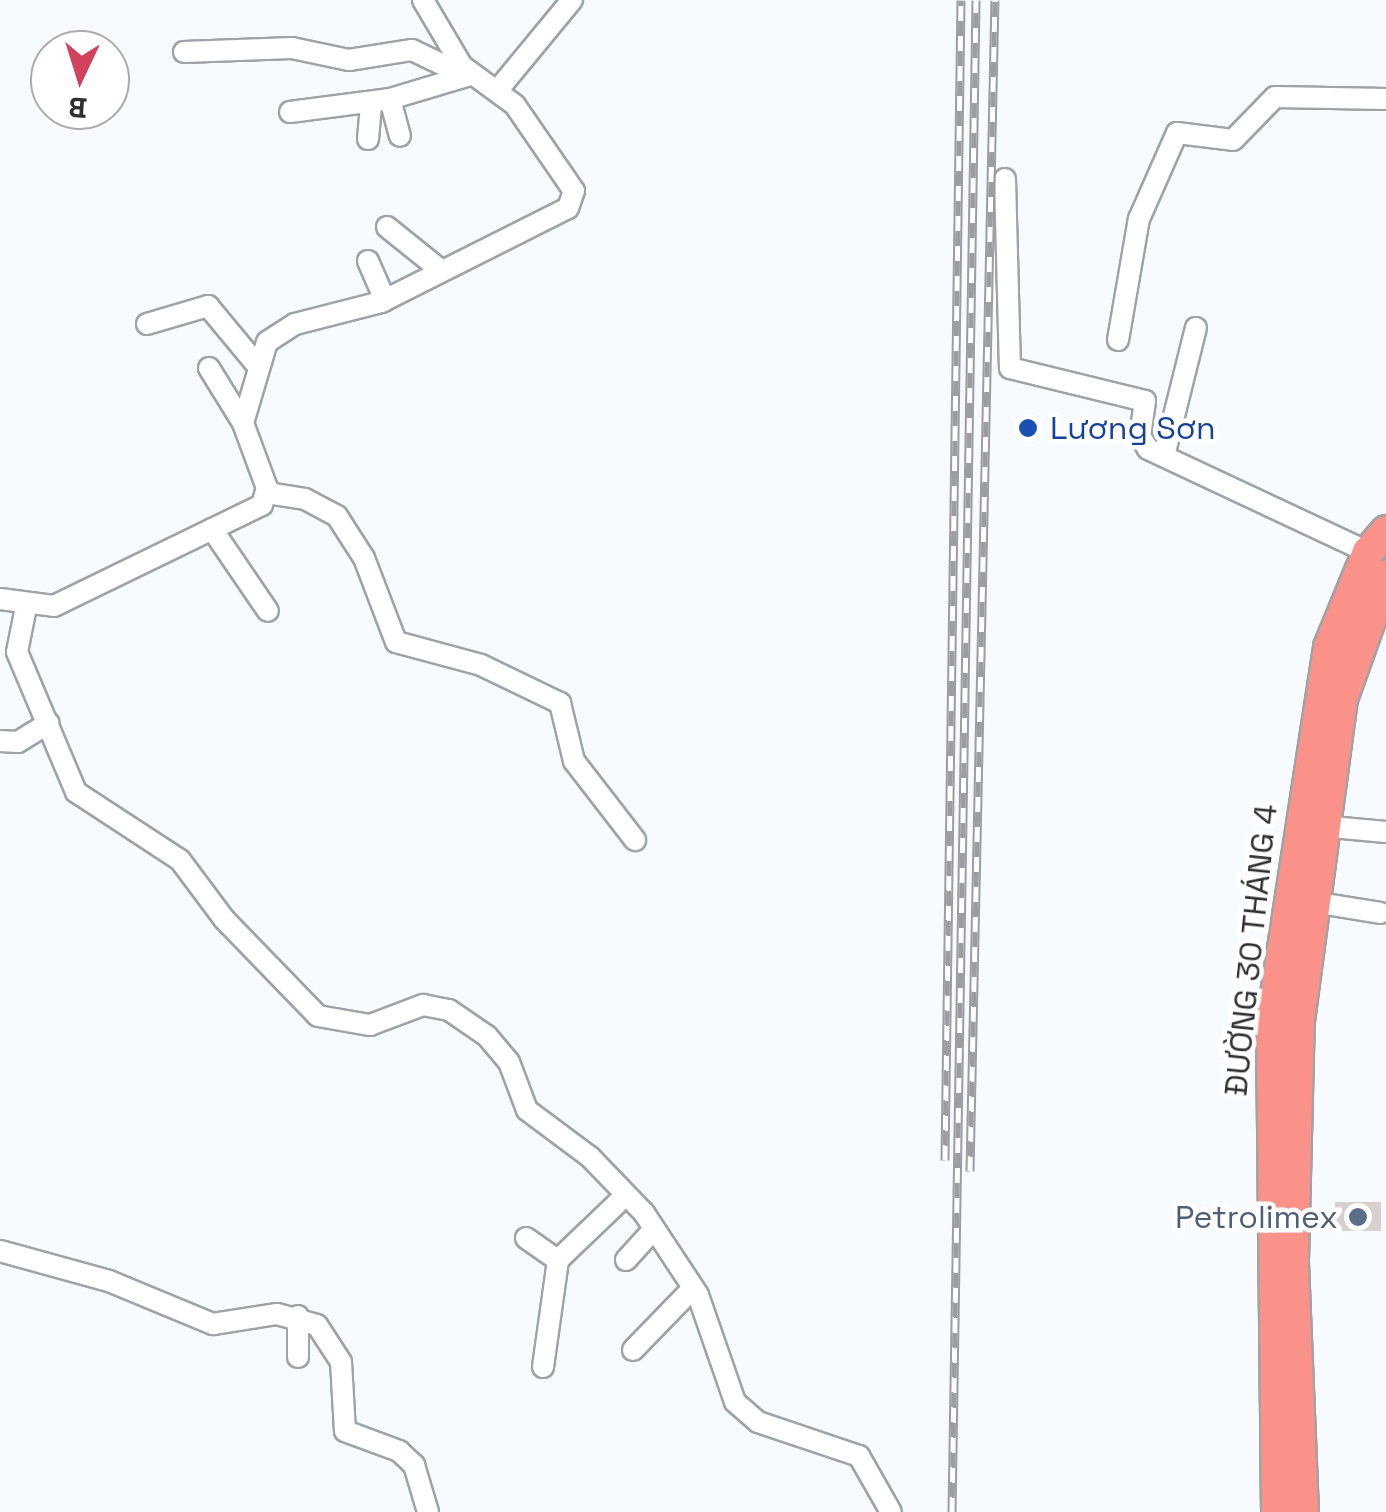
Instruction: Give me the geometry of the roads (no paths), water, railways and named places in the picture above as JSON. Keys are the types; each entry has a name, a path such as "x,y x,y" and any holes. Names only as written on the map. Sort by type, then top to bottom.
{"highway":[{"name":"ĐƯỜNG 30 THÁNG 4","path":"1277,1512 1281,1260 1299,1020 1322,826 1353,656 1382,555"},
{"name":"ĐƯỜNG 30 THÁNG 4","path":"1303,1512 1281,1260 1272,1020 1286,900 1329,647 1382,555"}],"street":[{"path":"423,0 467,76"},
{"path":"497,91 572,0"},
{"path":"184,52 292,48 349,60 412,50 448,60 516,105 574,200 438,268 386,300 279,332 257,366 244,423"},
{"path":"290,112 381,100 467,76"},
{"path":"1118,340 1139,220 1177,133 1233,140 1274,97 1386,99"},
{"path":"381,100 400,136"},
{"path":"368,139 381,100"},
{"path":"1005,180 1010,368 1145,401 1141,444 1382,555"},
{"path":"387,227 438,268"},
{"path":"368,260 386,300"},
{"path":"147,324 208,306 257,366"},
{"path":"1164,456 1196,328"},
{"path":"0,598 26,607 54,606 262,505 267,493 244,423 208,368"},
{"path":"267,493 305,499 337,516 364,558 396,642 481,665 560,703 574,761 636,840"},
{"path":"212,529 268,611"},
{"path":"26,607 17,652 76,792 180,860 224,919 318,1016 370,1025 423,1005 472,1023 509,1062 527,1110 626,1195 654,1229 693,1288 735,1402 758,1422 859,1456 891,1512"},
{"path":"0,741 18,742 49,723"},
{"path":"1322,826 1386,832"},
{"path":"1313,902 1380,913"},
{"path":"543,1368 558,1260 626,1195"},
{"path":"626,1260 654,1229"},
{"path":"526,1238 558,1260"},
{"path":"0,1252 109,1281 214,1324 298,1316 317,1325 341,1362 345,1431 399,1451 414,1465 428,1512"},
{"path":"633,1350 693,1288"},
{"path":"298,1316 298,1357"}],"railway":[{"path":"945,1160 961,0"},
{"path":"952,1512 976,0"},
{"path":"970,1171 995,0"}],"place":[{"name":"Lương Sơn","path":"1028,428"},
{"name":"Petrolimex","path":"1358,1217"}]}
